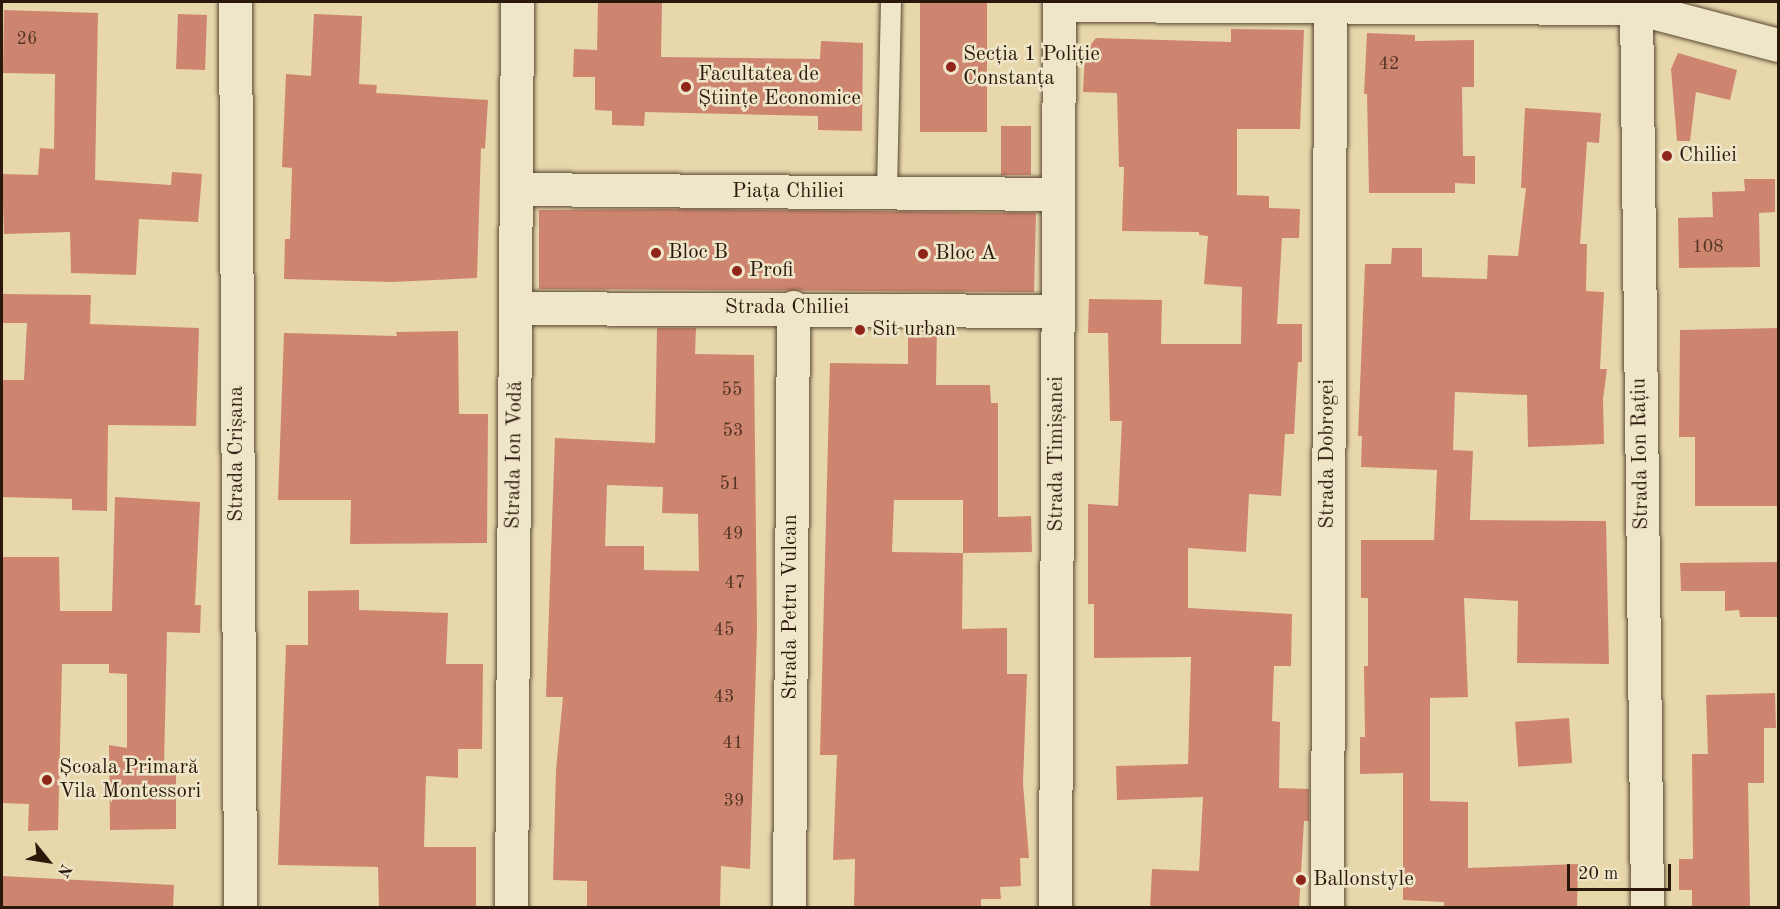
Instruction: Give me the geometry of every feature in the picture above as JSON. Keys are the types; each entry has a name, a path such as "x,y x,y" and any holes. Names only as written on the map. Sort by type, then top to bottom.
{"street":[{"name":"Strada Crișana","path":"235,2 240,908"},
{"name":"Strada Ion Vodă","path":"511,908 517,2"},
{"path":"1059,3 1636,5 1779,45"},
{"name":"Strada Timișanei","path":"1055,908 1059,3"},
{"name":"Strada Dobrogei","path":"1327,908 1330,5"},
{"name":"Strada Ion Rațiu","path":"1636,5 1647,908"},
{"name":"Piața Chiliei","path":"517,189 1058,194"},
{"name":"Strada Chiliei","path":"516,308 1058,311"},
{"name":"Strada Petru Vulcan","path":"789,908 793,308"}],"lane":[{"path":"887,192 891,2"}],"building":[{"path":"598,2 662,2 661,57 820,59 821,41 863,43 862,131 818,130 818,116 645,112 644,126 612,125 612,111 595,110 595,77 573,77 574,49 597,50"},
{"name":"Secția 1 Poliție Constanța","path":"920,2 987,2 987,132 920,132"},
{"path":"4,10 98,13 95,180 171,185 172,172 202,174 198,222 139,219 136,275 71,273 70,232 4,234 2,174 38,175 40,148 54,149 55,74 3,73"},
{"path":"178,14 207,15 205,70 176,69"},
{"path":"314,14 362,16 359,84 377,85 376,93 488,100 485,149 481,148 477,278 392,282 284,279 285,239 290,239 292,168 282,167 286,74 311,76"},
{"path":"1231,29 1304,30 1300,129 1237,129 1237,195 1269,196 1269,208 1300,209 1299,238 1282,238 1277,324 1302,324 1302,362 1298,362 1294,434 1285,434 1281,496 1249,494 1246,552 1188,548 1188,608 1292,614 1291,666 1274,666 1272,721 1280,722 1279,788 1309,789 1309,821 1304,821 1299,908 1150,908 1152,869 1199,871 1203,797 1117,800 1116,766 1188,764 1191,657 1094,658 1094,604 1088,604 1088,504 1118,506 1122,421 1110,421 1108,333 1088,333 1089,299 1162,300 1161,344 1241,344 1242,287 1204,284 1208,236 1199,235 1199,232 1122,231 1124,167 1119,167 1117,93 1083,92 1085,52 1096,38 1231,42"},
{"path":"1367,33 1415,35 1415,41 1474,40 1474,87 1462,87 1463,156 1475,156 1475,184 1455,183 1455,193 1369,193 1367,94 1364,94"},
{"path":"1678,53 1737,70 1730,100 1696,92 1690,141 1677,141 1671,69"},
{"path":"1525,108 1601,113 1599,143 1587,142 1580,244 1587,244 1586,291 1604,292 1600,369 1607,369 1603,399 1604,444 1528,447 1527,395 1455,392 1453,450 1473,451 1470,520 1606,521 1609,664 1517,663 1518,601 1464,598 1468,697 1430,698 1430,801 1468,802 1468,868 1578,864 1577,908 1444,908 1444,902 1403,900 1403,773 1360,774 1360,737 1365,737 1364,666 1368,666 1368,598 1361,598 1361,540 1434,540 1437,470 1361,467 1362,436 1358,436 1365,264 1391,264 1392,248 1422,248 1422,277 1487,279 1488,255 1518,256 1526,188 1521,188"},
{"path":"1001,126 1031,126 1031,175 1001,175"},
{"path":"1744,179 1775,179 1775,212 1759,213 1760,267 1679,268 1678,218 1713,217 1712,192 1745,191"},
{"path":"539,210 1036,213 1034,292 539,289"},
{"path":"2,294 91,295 90,324 199,328 196,426 108,425 107,511 72,510 72,499 2,497 2,380 24,380 27,323 2,323"},
{"path":"657,328 696,328 695,354 754,355 757,629 750,869 721,866 720,908 587,908 587,881 553,880 556,770 563,697 546,697 555,438 655,443","holes":["607,485 663,487 662,513 698,514 699,571 644,570 644,546 605,546"]},
{"path":"1779,328 1779,506 1695,506 1695,437 1679,437 1680,330"},
{"path":"908,329 937,329 936,385 990,385 991,403 998,403 998,517 1031,516 1032,552 963,553 962,629 1007,628 1007,674 1027,674 1023,783 1029,858 1020,858 1021,886 1000,887 1001,899 981,899 981,908 854,908 855,859 833,860 837,755 820,755 830,363 908,364","holes":["894,500 963,500 963,553 892,552"]},
{"path":"458,331 459,414 488,414 487,543 350,544 351,500 278,500 284,333 397,336 396,332"},
{"path":"115,497 200,502 195,605 201,605 200,633 167,632 164,766 176,769 176,829 110,830 109,745 127,748 127,674 109,673 109,664 62,664 58,830 28,831 29,804 2,803 2,557 59,557 60,611 112,611"},
{"path":"1779,562 1779,617 1740,617 1739,610 1725,611 1725,591 1681,591 1680,563"},
{"path":"359,590 359,610 448,613 446,664 483,664 482,749 458,749 458,778 426,776 424,847 476,847 476,907 379,907 378,867 278,865 286,645 308,645 308,591"},
{"path":"1775,693 1776,728 1764,728 1764,783 1748,783 1750,908 1692,908 1692,890 1679,890 1679,859 1693,859 1692,754 1708,754 1706,695"},
{"path":"1569,718 1572,763 1518,767 1515,722"},
{"path":"2,876 174,885 173,908 2,908"}],"place":[{"name":"Secția 1 Poliție Constanța","path":"951,67"},
{"name":"Facultatea de Științe Economice","path":"686,87"},
{"name":"Chiliei","path":"1667,156"},
{"name":"Bloc B","path":"656,253"},
{"name":"Bloc A","path":"923,254"},
{"name":"Profi","path":"737,271"},
{"name":"Sit urban","path":"860,330"},
{"name":"Școala Primară Vila Montessori","path":"47,780"},
{"name":"Ballonstyle","path":"1301,880"}]}
